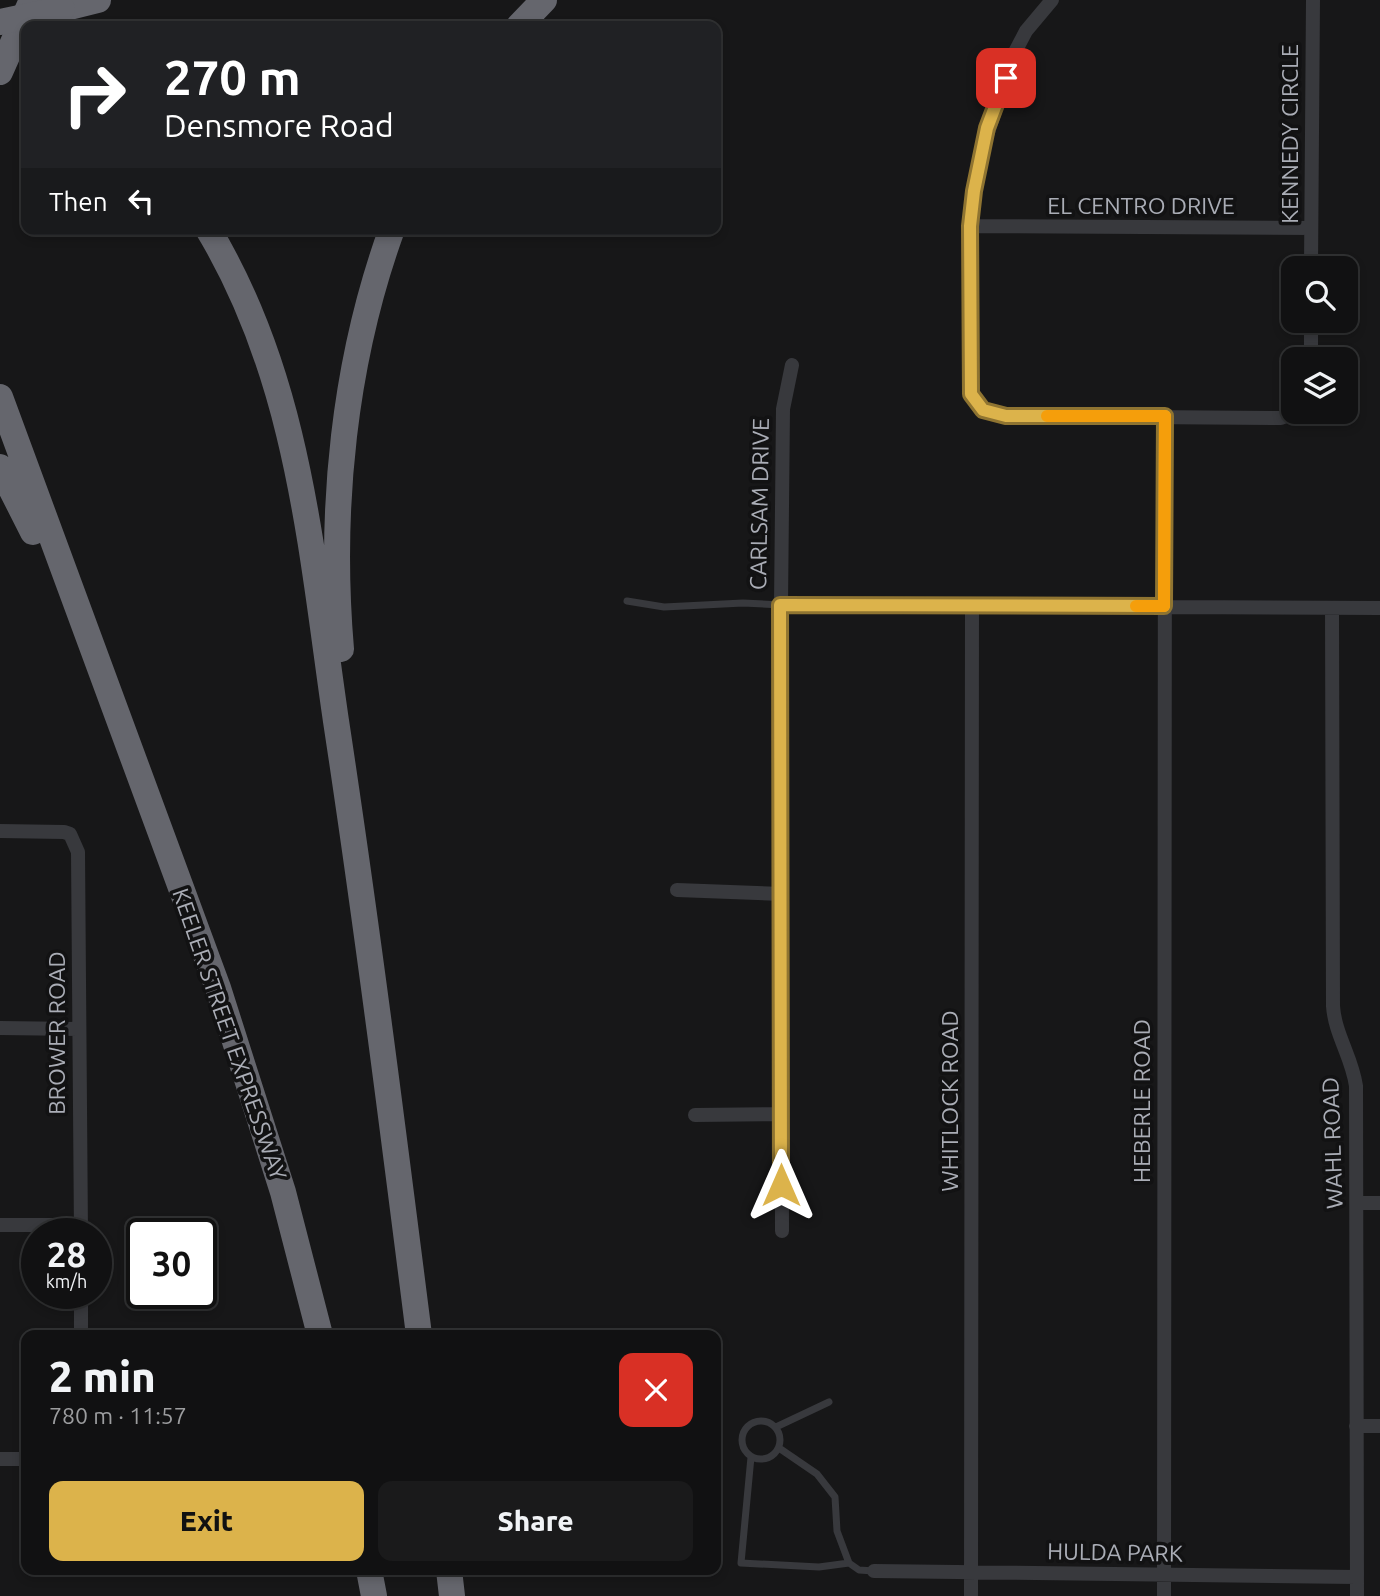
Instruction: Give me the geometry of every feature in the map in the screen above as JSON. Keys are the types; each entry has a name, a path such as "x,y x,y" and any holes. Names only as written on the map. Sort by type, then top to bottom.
{"highway":[{"path":"23,21 32,0"},
{"path":"0,22 98,0"},
{"path":"524,21 544,0"},
{"path":"0,9 21,24"},
{"path":"0,72 21,25"},
{"path":"211,235 257,326 289,428 304,505 363,898 418,1330"},
{"path":"363,898 340,636 338,519 343,453 354,375 370,299 390,235"},
{"path":"0,397 124,738"},
{"path":"0,467 53,575 124,738"},
{"name":"KEELER STREET EXPRESSWAY","path":"124,738 227,1013 283,1192 319,1330"},
{"path":"370,1575 373,1596"},
{"path":"450,1575 452,1596"}],"street":[{"path":"1052,0 1039,12 1026,31 987,128 978,167 970,226 970,384 976,403 983,410 1006,416 1281,418"},
{"name":"KENNEDY CIRCLE","path":"1311,256 1313,0"},
{"name":"EL CENTRO DRIVE","path":"970,226 1311,228"},
{"name":"CARLSAM DRIVE","path":"782,1231 780,605 783,409 792,365"},
{"path":"1164,606 1165,416"},
{"path":"780,605 1380,608"},
{"name":"HEBERLE ROAD","path":"1164,606 1164,1596"},
{"name":"WHITLOCK ROAD","path":"971,1596 972,607"},
{"name":"WAHL ROAD","path":"1332,608 1333,1006 1336,1028 1354,1074 1358,1203 1357,1596"},
{"name":"BROWER ROAD","path":"0,831 59,831 70,834 78,852 81,1218"},
{"path":"677,890 782,894"},
{"path":"0,1028 78,1029"},
{"path":"695,1115 781,1114"},
{"path":"1358,1203 1380,1203"},
{"path":"0,1225 21,1226"},
{"path":"81,1309 81,1330"},
{"path":"1356,1426 1380,1426"},
{"path":"0,1459 21,1459"},
{"name":"HULDA PARK","path":"874,1571 1356,1577"}],"lane":[{"path":"627,601 664,607 743,603 780,605"},
{"path":"776,1427 829,1402"},
{"path":"760,1420 776,1427 780,1434 779,1448 764,1460 751,1457 746,1453 742,1442 748,1425 760,1420"},
{"path":"779,1448 817,1474 835,1497 837,1531 849,1563 859,1570 874,1571"},
{"path":"751,1457 741,1563 819,1567 849,1563"}],"slow traffic":[{"path":"1047,416 1165,416 1164,606 1136,606"}],"route":[{"path":"781,1185 780,605 1164,606 1165,416 1006,416 983,410 971,394 970,226 980,156 987,128 1006,78"}]}
